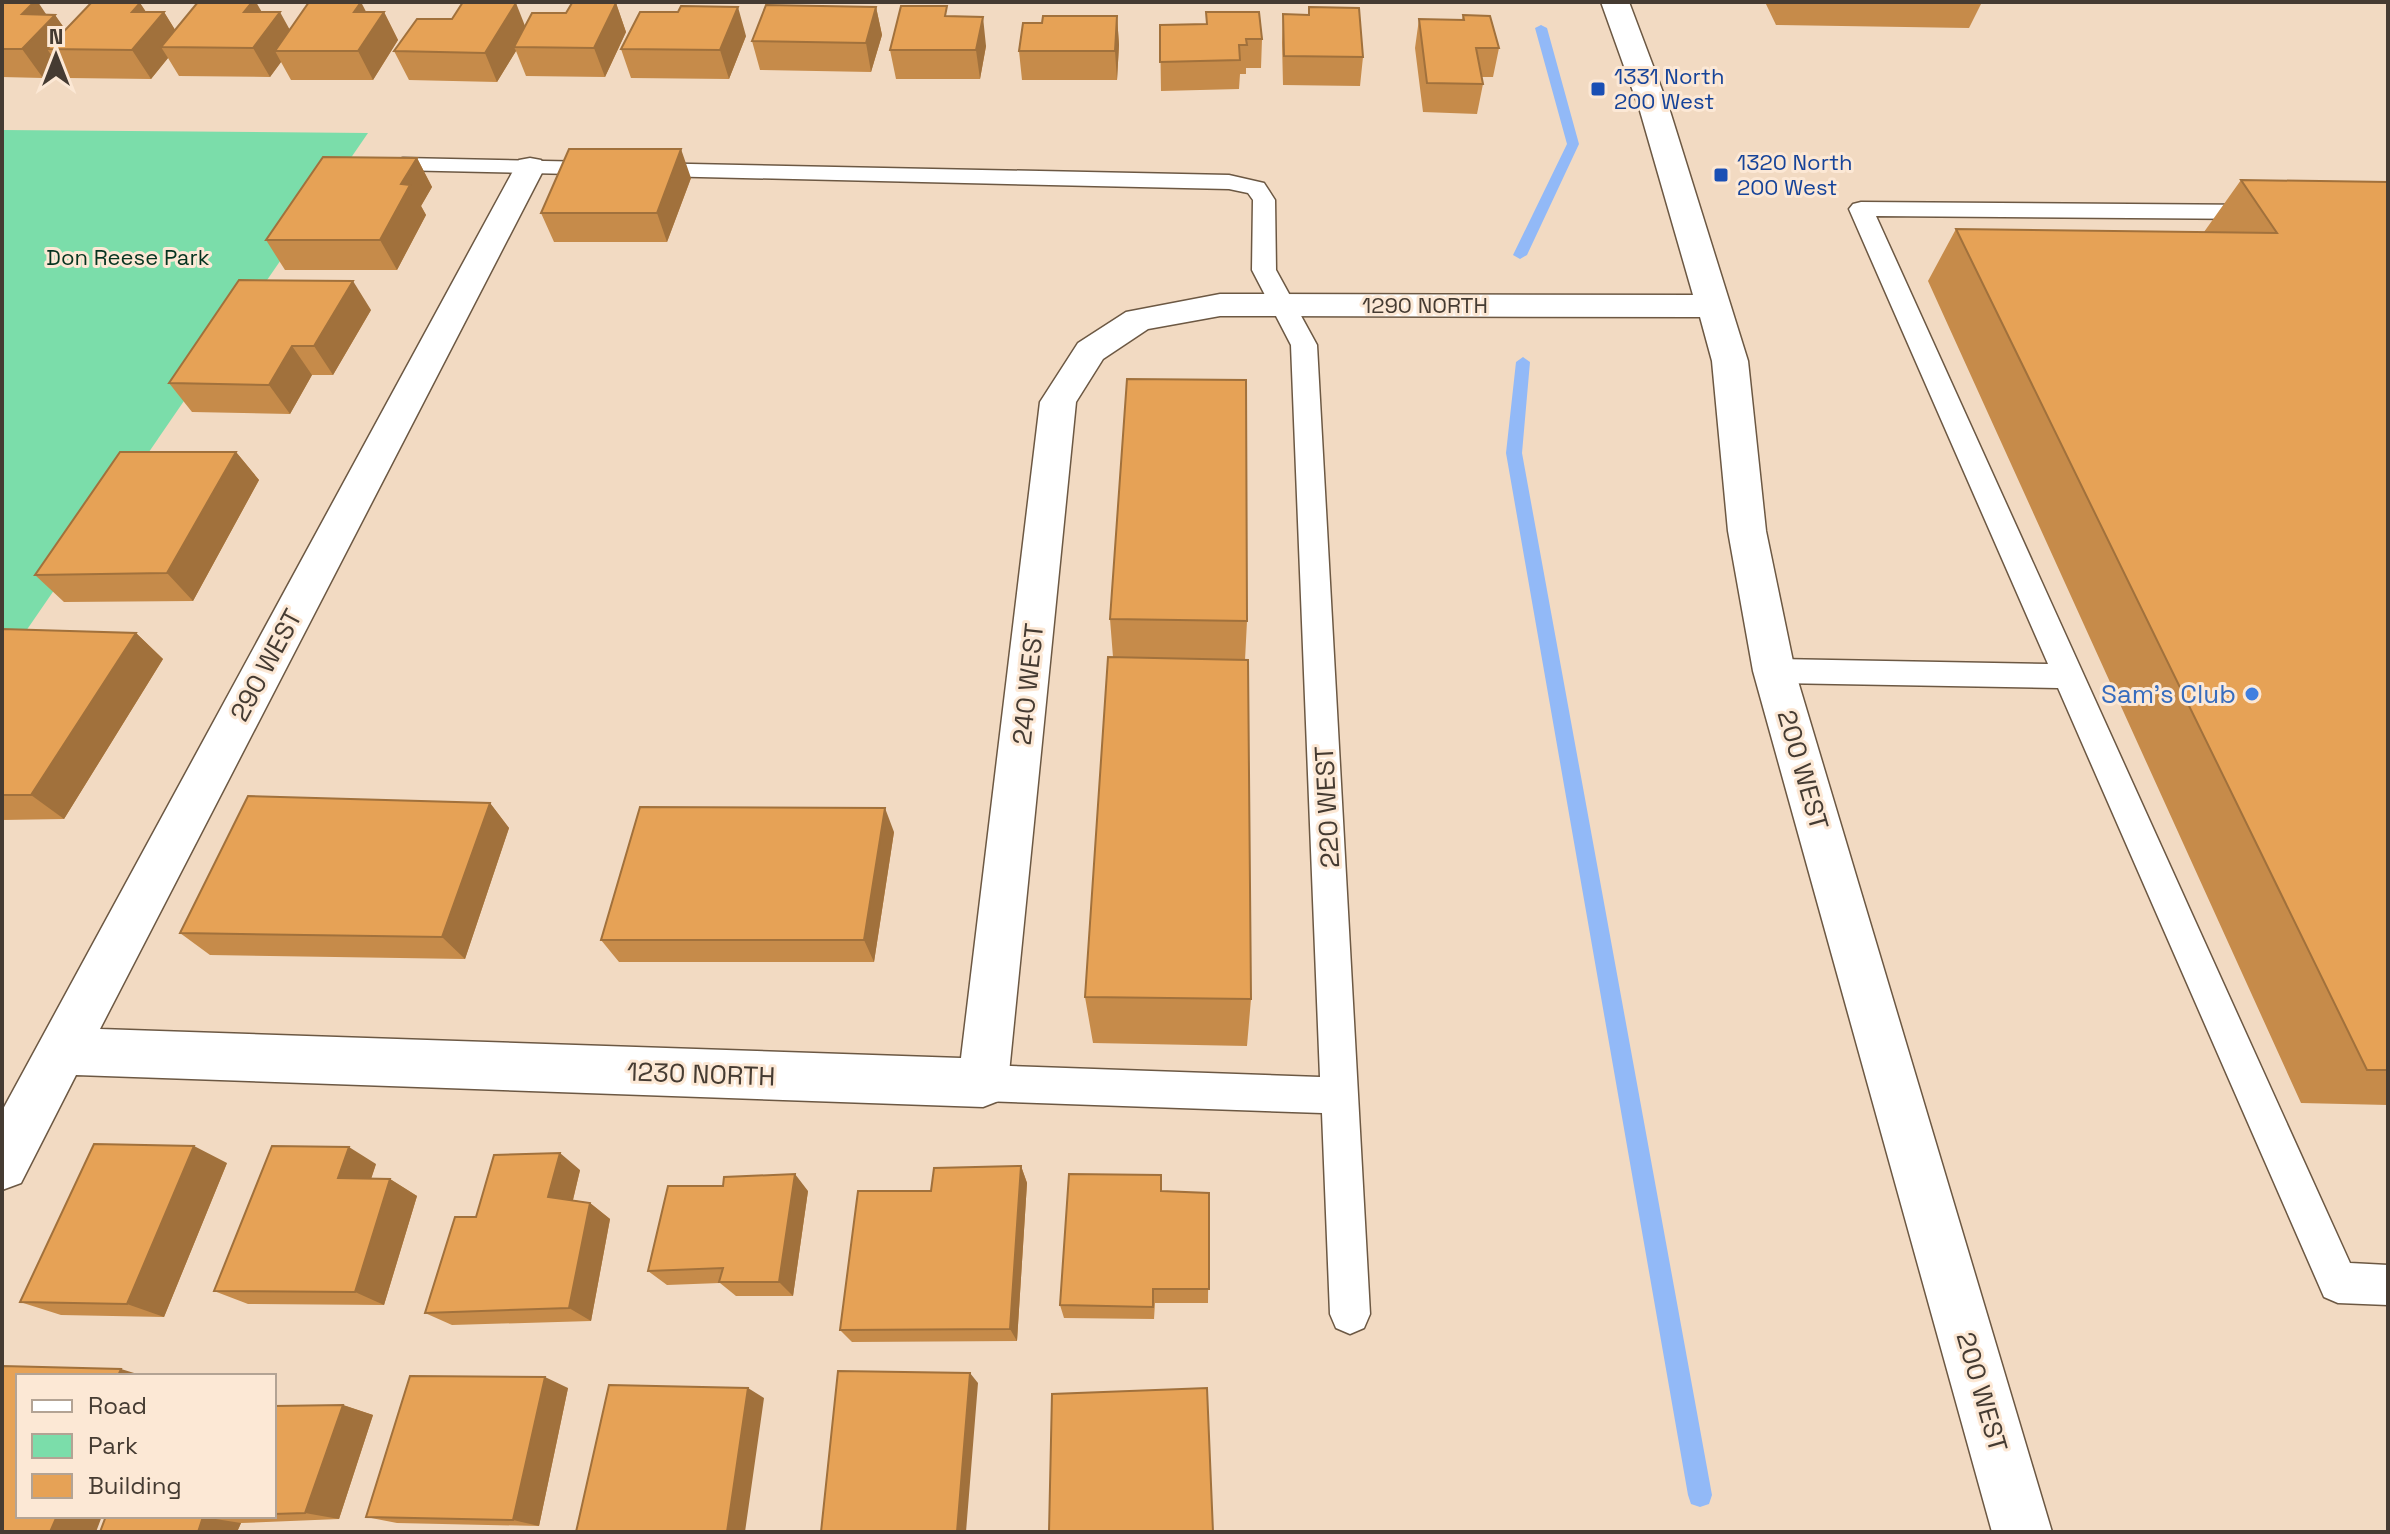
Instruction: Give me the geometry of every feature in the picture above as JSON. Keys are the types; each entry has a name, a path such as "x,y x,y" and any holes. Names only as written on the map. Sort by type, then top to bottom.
{"street":[{"name":"200 WEST","path":"1615,2 1655,111 1730,361 1747,531 1774,671 2022,1532"},
{"name":"290 WEST","path":"2,1164 530,167"},
{"name":"1290 NORTH","path":"1138,320 1220,305 1713,306"},
{"name":"240 WEST","path":"983,1083 1058,402 1090,351 1138,320"},
{"name":"1230 NORTH","path":"61,1051 983,1083"}],"lane":[{"name":"220 WEST","path":"403,165 1229,182 1256,188 1264,200 1264,270 1304,345 1350,1314"},
{"path":"2292,212 1861,209 2338,1283 2388,1285"},
{"path":"1774,671 2069,676"},
{"name":"1230 NORTH","path":"983,1083 1340,1096"}],"green space":[{"name":"Don Reese Park","path":"2,130 368,133 2,666"}],"building":[{"path":"2,2 34,2 22,14 55,15 22,49 2,49"},
{"path":"198,2 252,2 244,12 280,12 253,48 161,47"},
{"path":"309,2 361,2 354,12 384,12 358,51 275,51"},
{"path":"463,2 516,3 485,53 394,51 417,19 452,19"},
{"path":"91,3 140,3 132,12 164,12 132,50 47,49"},
{"path":"572,3 616,3 594,48 514,47 532,13 566,13"},
{"path":"766,5 876,7 866,43 752,41"},
{"path":"681,6 738,7 720,50 621,49 640,12 678,12"},
{"path":"901,6 947,6 945,16 983,17 976,50 890,50"},
{"path":"1309,7 1359,8 1363,57 1284,56 1283,14 1309,15"},
{"path":"1206,12 1259,12 1262,39 1246,39 1247,45 1239,45 1240,60 1160,62 1160,25 1207,24"},
{"path":"1463,15 1490,16 1499,48 1476,48 1483,84 1427,83 1419,19 1464,20"},
{"path":"1043,16 1117,16 1115,51 1019,51 1023,23 1042,23"},
{"path":"569,149 681,149 657,213 541,213"},
{"path":"323,157 417,158 401,184 410,185 380,240 266,240"},
{"name":"Sam's Club","path":"2241,180 2388,182 2388,1070 2367,1070 1956,229 2277,233"},
{"path":"239,280 353,281 314,346 292,346 269,385 169,383"},
{"path":"1127,379 1246,380 1247,621 1110,619"},
{"path":"120,452 236,452 167,573 35,575"},
{"path":"2,629 136,633 31,795 2,795"},
{"path":"1108,657 1248,660 1251,999 1085,997"},
{"path":"248,796 490,803 442,937 180,933"},
{"path":"640,807 885,808 864,940 601,940"},
{"path":"94,1144 194,1146 127,1304 20,1302"},
{"path":"272,1146 349,1147 338,1178 390,1179 355,1292 214,1291"},
{"path":"560,1153 548,1197 590,1203 569,1308 425,1313 455,1217 476,1217 494,1155"},
{"path":"1021,1166 1010,1329 840,1330 858,1191 931,1191 934,1168"},
{"path":"795,1174 779,1282 719,1282 723,1268 648,1271 668,1186 723,1186 724,1177"},
{"path":"1069,1174 1161,1175 1161,1191 1209,1193 1209,1289 1153,1289 1153,1307 1060,1305"},
{"path":"2,1366 121,1369 119,1374 16,1374 16,1518 56,1518 50,1532 2,1532"},
{"path":"838,1371 970,1373 957,1532 821,1532"},
{"path":"410,1376 545,1377 513,1520 366,1517"},
{"path":"609,1385 748,1388 727,1532 576,1532"},
{"path":"1207,1388 1213,1532 1049,1532 1052,1394"},
{"path":"343,1405 305,1513 276,1514 276,1406"},
{"path":"105,1518 203,1518 198,1532 100,1532"}],"waterway":[{"path":"1520,255 1573,144 1541,28"},
{"path":"1523,362 1514,453 1700,1495"}],"place":[{"name":"1331 North 200 West","path":"1598,89"},
{"name":"1320 North 200 West","path":"1721,175"},
{"name":"Sam's Club","path":"2252,694"}]}
